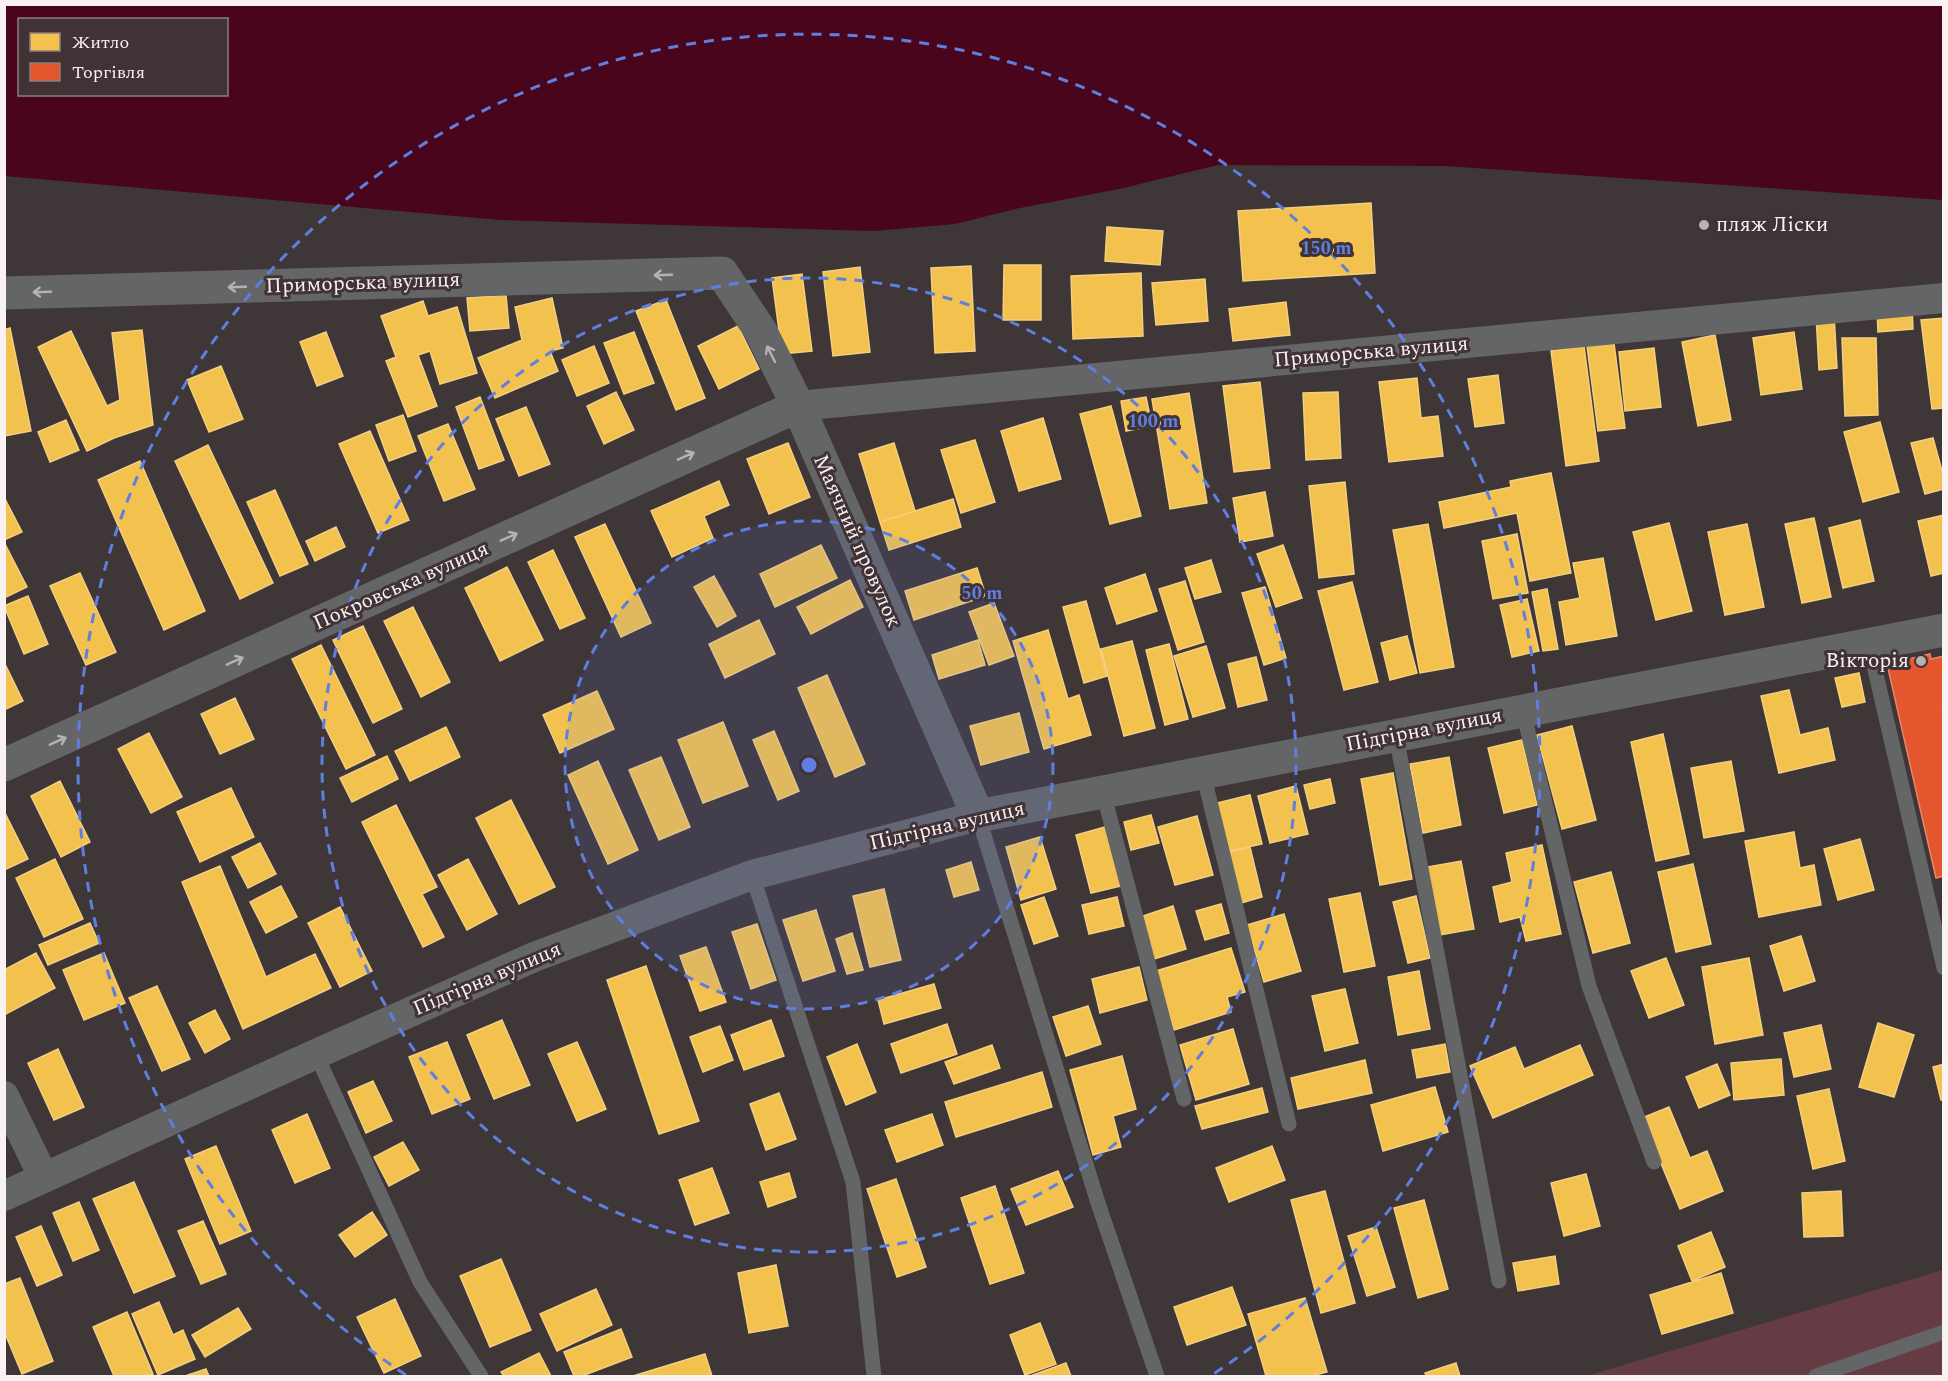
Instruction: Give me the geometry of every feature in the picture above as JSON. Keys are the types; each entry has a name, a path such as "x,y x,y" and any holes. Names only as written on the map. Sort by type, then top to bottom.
{"street":[{"name":"Приморська вулиця","path":"4,293 722,273"},
{"name":"Маячний провулок","path":"722,273 760,330 798,406 978,816"},
{"name":"Приморська вулиця","path":"798,406 1944,298"},
{"name":"Покровська вулиця","path":"4,765 798,406"},
{"name":"Підгірна вулиця","path":"4,1196 534,957 752,875 978,816 1944,630"},
{"path":"4,1096 44,1178"}],"lane":[{"path":"1869,644 1944,968"},
{"path":"1523,711 1589,986 1654,1162"},
{"path":"1396,736 1499,1281"},
{"path":"1203,773 1289,1124"},
{"path":"1103,792 1184,1099"},
{"path":"978,816 1094,1192 1157,1377"},
{"path":"752,875 853,1182 874,1377"},
{"path":"316,1054 420,1282 481,1377"},
{"path":"1816,1377 1944,1332"}],"shaded area":[{"path":"4,5 1943,5 1943,200 1445,166 1218,165 955,224 874,231 500,220 5,176"},
{"path":"1943,1270 1943,1376 1586,1376"}],"building: Житло":[{"path":"1371,203 1375,273 1243,281 1238,211"},
{"path":"1107,227 1163,231 1160,265 1105,261"},
{"path":"1004,265 1041,265 1041,320 1003,320"},
{"path":"971,266 975,351 935,353 931,268"},
{"path":"860,267 870,352 833,356 823,272"},
{"path":"1141,273 1143,336 1073,339 1071,276"},
{"path":"802,274 812,351 782,354 772,278"},
{"path":"1205,279 1208,321 1156,325 1152,283"},
{"path":"506,295 509,328 470,331 467,298"},
{"path":"552,298 563,348 550,351 558,371 495,398 478,358 522,340 515,307"},
{"path":"666,300 705,398 676,410 636,311"},
{"path":"423,301 428,316 457,307 477,373 440,384 430,351 418,355 437,406 408,417 386,361 396,357 381,316"},
{"path":"1286,302 1290,335 1233,341 1229,309"},
{"path":"1912,307 1913,329 1878,332 1877,310"},
{"path":"1834,314 1837,368 1819,370 1816,315"},
{"path":"1944,318 1944,408 1932,409 1921,320"},
{"path":"738,326 759,369 719,389 698,346"},
{"path":"10,328 31,431 4,436 4,330"},
{"path":"142,330 153,425 114,438 87,451 38,347 71,331 107,406 120,400 112,333"},
{"path":"326,332 343,376 317,386 300,342"},
{"path":"634,332 654,383 624,394 604,343"},
{"path":"1794,332 1802,389 1761,395 1753,338"},
{"path":"1715,335 1731,420 1698,426 1682,342"},
{"path":"1842,338 1876,338 1878,415 1845,416"},
{"path":"1614,343 1625,428 1598,431 1587,346"},
{"path":"594,346 609,383 577,396 562,360"},
{"path":"1584,346 1599,461 1566,466 1551,351"},
{"path":"1654,348 1661,407 1625,411 1619,352"},
{"path":"221,366 243,419 209,432 187,380"},
{"path":"1498,375 1504,423 1475,427 1468,379"},
{"path":"1417,378 1421,418 1438,416 1443,456 1389,462 1379,382"},
{"path":"1260,382 1270,468 1234,472 1223,386"},
{"path":"616,392 634,430 604,444 587,406"},
{"path":"1338,392 1341,458 1306,460 1303,393"},
{"path":"1189,393 1207,503 1170,509 1152,399"},
{"path":"480,397 504,460 479,469 456,407"},
{"path":"1146,397 1152,426 1126,431 1121,401"},
{"path":"1111,406 1141,516 1110,524 1080,414"},
{"path":"526,407 550,464 519,476 496,419"},
{"path":"403,415 416,451 389,461 376,425"},
{"path":"1043,418 1061,479 1019,491 1001,431"},
{"path":"66,420 79,450 50,462 38,432"},
{"path":"1880,422 1899,492 1863,502 1844,432"},
{"path":"448,424 475,489 444,501 418,436"},
{"path":"370,431 409,520 378,533 339,444"},
{"path":"1933,438 1944,478 1944,489 1925,494 1911,443"},
{"path":"975,440 995,502 961,513 941,450"},
{"path":"788,443 810,497 769,514 747,459"},
{"path":"894,443 915,511 880,522 859,454"},
{"path":"208,445 273,583 240,599 175,461"},
{"path":"140,461 205,611 164,630 98,480"},
{"path":"1551,473 1571,573 1530,581 1517,513 1444,528 1439,502 1511,487 1510,481"},
{"path":"719,481 729,505 704,516 713,538 672,557 651,511"},
{"path":"1345,482 1354,574 1319,578 1309,486"},
{"path":"275,490 308,564 280,576 247,502"},
{"path":"1265,492 1273,536 1240,542 1233,498"},
{"path":"4,497 22,532 4,540"},
{"path":"953,499 961,527 889,550 880,522"},
{"path":"1944,515 1944,573 1931,576 1918,521"},
{"path":"1814,518 1831,597 1802,603 1785,524"},
{"path":"1860,520 1874,581 1843,588 1829,528"},
{"path":"1669,523 1692,611 1656,620 1633,532"},
{"path":"605,524 651,623 621,637 575,537"},
{"path":"1428,524 1454,667 1420,673 1393,530"},
{"path":"1747,524 1764,607 1725,615 1708,532"},
{"path":"336,527 345,547 315,561 306,541"},
{"path":"1517,534 1528,593 1493,599 1482,541"},
{"path":"4,542 27,587 4,598"},
{"path":"821,545 837,578 775,607 760,574"},
{"path":"1283,545 1302,598 1276,607 1257,554"},
{"path":"553,550 585,618 560,629 528,562"},
{"path":"1603,558 1617,636 1566,645 1559,602 1580,598 1573,563"},
{"path":"1211,560 1221,592 1195,599 1185,568"},
{"path":"507,567 543,640 500,661 465,588"},
{"path":"977,568 986,596 914,620 905,591"},
{"path":"80,573 116,652 86,665 50,586"},
{"path":"1145,574 1157,611 1117,624 1105,588"},
{"path":"714,576 736,616 717,627 694,587"},
{"path":"850,580 863,607 811,634 797,607"},
{"path":"1185,581 1204,642 1178,650 1159,589"},
{"path":"1352,582 1378,682 1344,690 1318,591"},
{"path":"1265,587 1286,658 1264,665 1242,593"},
{"path":"1547,589 1558,649 1543,651 1532,592"},
{"path":"28,596 48,644 24,654 4,606"},
{"path":"1527,599 1539,651 1512,657 1500,605"},
{"path":"1086,601 1107,676 1084,683 1063,607"},
{"path":"994,603 1014,656 989,665 969,612"},
{"path":"413,607 450,682 421,697 384,621"},
{"path":"759,620 775,654 725,678 709,644"},
{"path":"363,626 402,709 373,723 333,640"},
{"path":"1048,630 1068,699 1079,695 1091,735 1044,749 1013,641"},
{"path":"1407,636 1417,673 1390,680 1381,643"},
{"path":"978,640 985,665 939,679 932,655"},
{"path":"1132,641 1155,728 1124,736 1101,649"},
{"path":"1169,644 1188,719 1165,725 1146,650"},
{"path":"321,645 375,755 346,769 292,659"},
{"path":"1206,646 1225,708 1193,717 1174,656"},
{"path":"1256,657 1267,700 1238,707 1228,664"},
{"path":"4,662 23,701 4,710"},
{"path":"1859,673 1865,702 1842,707 1835,678"},
{"path":"827,675 865,764 835,777 798,688"},
{"path":"1789,690 1800,735 1828,728 1835,760 1779,773 1761,696"},
{"path":"597,691 614,729 560,753 543,715"},
{"path":"235,698 254,739 220,754 201,714"},
{"path":"1019,713 1029,752 981,765 970,726"},
{"path":"723,722 748,786 703,803 678,740"},
{"path":"1572,726 1596,820 1562,829 1537,735"},
{"path":"446,727 460,757 410,781 395,751"},
{"path":"774,731 799,791 778,800 753,740"},
{"path":"149,733 182,797 151,813 118,749"},
{"path":"1663,734 1689,854 1656,861 1631,742"},
{"path":"1522,740 1537,805 1504,813 1488,748"},
{"path":"387,756 398,779 352,802 340,778"},
{"path":"661,757 690,827 659,840 629,770"},
{"path":"1449,757 1461,825 1423,833 1410,764"},
{"path":"598,761 638,850 608,864 568,775"},
{"path":"1731,761 1744,831 1704,838 1691,768"},
{"path":"1393,773 1412,879 1380,885 1361,779"},
{"path":"1330,779 1335,803 1310,809 1304,785"},
{"path":"60,781 90,842 61,857 31,796"},
{"path":"1296,786 1308,834 1270,843 1258,796"},
{"path":"231,788 254,837 200,862 177,812"},
{"path":"1250,795 1262,844 1229,851 1217,803"},
{"path":"511,800 555,887 519,904 476,818"},
{"path":"396,805 437,887 422,894 444,937 423,947 362,822"},
{"path":"4,811 28,859 4,870"},
{"path":"1151,815 1159,843 1131,850 1124,822"},
{"path":"1197,816 1213,875 1175,885 1158,827"},
{"path":"1105,827 1121,886 1091,893 1076,835"},
{"path":"1794,832 1800,868 1814,865 1821,905 1759,917 1745,841"},
{"path":"1040,837 1056,889 1021,900 1006,847"},
{"path":"1860,839 1874,890 1838,900 1824,849"},
{"path":"260,843 276,874 248,888 232,857"},
{"path":"1542,845 1561,934 1526,941 1520,917 1500,922 1493,887 1512,882 1506,853"},
{"path":"1250,847 1262,897 1241,903 1229,852"},
{"path":"55,859 83,919 44,937 16,878"},
{"path":"468,859 497,914 467,930 438,875"},
{"path":"1461,861 1474,929 1440,935 1427,867"},
{"path":"971,862 979,890 954,897 946,870"},
{"path":"1693,864 1711,944 1676,952 1658,872"},
{"path":"220,866 266,977 315,954 331,988 243,1029 182,882"},
{"path":"1611,872 1630,943 1593,953 1574,882"},
{"path":"281,886 297,917 266,933 250,902"},
{"path":"884,889 901,960 870,967 853,896"},
{"path":"1360,893 1375,966 1344,972 1329,899"},
{"path":"1416,896 1430,958 1408,963 1393,902"},
{"path":"1044,897 1058,936 1034,944 1021,905"},
{"path":"1117,897 1124,926 1089,934 1082,905"},
{"path":"1221,904 1229,933 1205,940 1196,911"},
{"path":"1173,906 1186,949 1154,959 1140,917"},
{"path":"340,907 372,971 340,987 308,923"},
{"path":"816,910 835,971 803,981 783,920"},
{"path":"1284,914 1301,971 1264,982 1247,925"},
{"path":"90,923 99,943 48,965 39,945"},
{"path":"757,924 776,980 751,989 732,932"},
{"path":"852,933 863,970 847,974 836,939"},
{"path":"1801,936 1815,981 1784,991 1770,946"},
{"path":"706,947 726,1002 700,1011 680,956"},
{"path":"1231,948 1245,992 1227,997 1231,1012 1174,1030 1156,971"},
{"path":"36,953 55,988 4,1015 4,970"},
{"path":"104,953 125,1003 84,1020 63,970"},
{"path":"1666,958 1684,1005 1649,1018 1631,971"},
{"path":"1749,958 1763,1035 1715,1044 1702,967"},
{"path":"646,966 699,1121 659,1134 607,980"},
{"path":"1139,967 1147,1000 1100,1013 1092,979"},
{"path":"1419,971 1430,1029 1398,1035 1388,977"},
{"path":"934,984 941,1008 884,1024 878,1000"},
{"path":"157,986 190,1059 162,1071 129,998"},
{"path":"1345,989 1358,1043 1325,1051 1312,996"},
{"path":"1088,1006 1101,1044 1066,1056 1053,1017"},
{"path":"215,1010 230,1039 205,1053 189,1023"},
{"path":"502,1020 530,1085 494,1099 467,1035"},
{"path":"771,1020 784,1056 744,1070 731,1035"},
{"path":"1878,1023 1914,1035 1894,1097 1859,1087"},
{"path":"947,1024 957,1054 901,1073 891,1044"},
{"path":"1821,1025 1831,1069 1794,1077 1784,1033"},
{"path":"720,1026 733,1060 703,1072 690,1037"},
{"path":"1233,1029 1249,1084 1196,1100 1180,1045"},
{"path":"447,1042 470,1099 432,1114 409,1057"},
{"path":"577,1042 606,1109 577,1121 548,1054"},
{"path":"857,1044 876,1092 846,1105 827,1057"},
{"path":"1445,1044 1450,1072 1417,1078 1412,1050"},
{"path":"992,1045 1000,1068 954,1084 945,1062"},
{"path":"1580,1045 1593,1075 1493,1118 1470,1066 1515,1047 1524,1069"},
{"path":"58,1049 84,1107 54,1120 28,1063"},
{"path":"1122,1056 1136,1109 1113,1116 1121,1147 1093,1155 1070,1070"},
{"path":"1781,1059 1784,1095 1734,1100 1731,1063"},
{"path":"1365,1060 1372,1093 1298,1109 1291,1078"},
{"path":"1717,1064 1730,1095 1699,1108 1686,1077"},
{"path":"1944,1064 1944,1099 1941,1100 1933,1067"},
{"path":"1042,1072 1052,1107 956,1137 945,1102"},
{"path":"373,1081 392,1121 366,1133 348,1092"},
{"path":"1435,1087 1448,1132 1383,1151 1371,1105"},
{"path":"1262,1088 1268,1112 1202,1129 1195,1106"},
{"path":"1829,1089 1845,1161 1813,1169 1797,1096"},
{"path":"779,1093 796,1139 766,1150 750,1104"},
{"path":"1669,1107 1690,1158 1707,1151 1723,1191 1680,1209 1642,1118"},
{"path":"307,1114 330,1168 295,1183 272,1130"},
{"path":"932,1114 943,1145 897,1162 885,1130"},
{"path":"403,1142 419,1170 389,1186 374,1157"},
{"path":"216,1146 251,1231 220,1244 185,1159"},
{"path":"1272,1146 1285,1180 1229,1202 1216,1168"},
{"path":"712,1168 729,1213 695,1225 679,1180"},
{"path":"1058,1171 1073,1207 1026,1225 1011,1189"},
{"path":"789,1173 796,1197 768,1207 760,1182"},
{"path":"1586,1174 1600,1226 1564,1236 1551,1183"},
{"path":"896,1179 926,1267 897,1277 867,1189"},
{"path":"134,1182 175,1276 134,1293 93,1199"},
{"path":"995,1186 1024,1273 990,1284 961,1198"},
{"path":"1325,1191 1355,1303 1321,1313 1291,1200"},
{"path":"1841,1191 1843,1236 1804,1237 1802,1193"},
{"path":"1424,1200 1448,1289 1418,1298 1394,1208"},
{"path":"79,1202 99,1250 73,1261 53,1213"},
{"path":"372,1212 387,1235 355,1257 339,1235"},
{"path":"203,1221 226,1274 201,1284 178,1231"},
{"path":"41,1226 62,1275 37,1286 16,1237"},
{"path":"1376,1227 1395,1287 1367,1296 1348,1236"},
{"path":"1711,1232 1725,1267 1692,1281 1678,1246"},
{"path":"1555,1256 1559,1284 1518,1291 1513,1263"},
{"path":"501,1259 531,1330 490,1347 460,1276"},
{"path":"776,1265 788,1326 749,1333 738,1273"},
{"path":"1721,1273 1733,1313 1662,1334 1650,1295"},
{"path":"20,1278 53,1361 22,1374 4,1331 4,1284"},
{"path":"1232,1287 1246,1325 1187,1345 1174,1307"},
{"path":"596,1289 612,1325 557,1351 540,1314"},
{"path":"1305,1298 1327,1372 1311,1376 1266,1376 1248,1314"},
{"path":"395,1299 421,1356 384,1373 357,1317"},
{"path":"159,1302 173,1335 183,1330 195,1359 158,1375 132,1314"},
{"path":"238,1308 251,1329 205,1357 192,1335"},
{"path":"127,1312 153,1374 114,1376 93,1327"},
{"path":"1040,1323 1056,1364 1025,1375 1010,1335"},
{"path":"621,1329 632,1357 582,1376 574,1376 564,1352"},
{"path":"539,1353 551,1376 504,1376 501,1372"},
{"path":"705,1354 712,1376 633,1376"},
{"path":"1066,1363 1071,1376 1030,1376"},
{"path":"1456,1363 1460,1376 1426,1376 1425,1373"},
{"path":"206,1369 209,1376 185,1376"}],"building: Торгівля":[{"path":"1930,654 1931,659 1944,656 1944,706 1942,707 1944,714 1944,876 1936,878 1887,664"}],"place":[{"name":"пляж Ліски","path":"1704,225"},
{"name":"Вікторія","path":"1921,661"}]}
